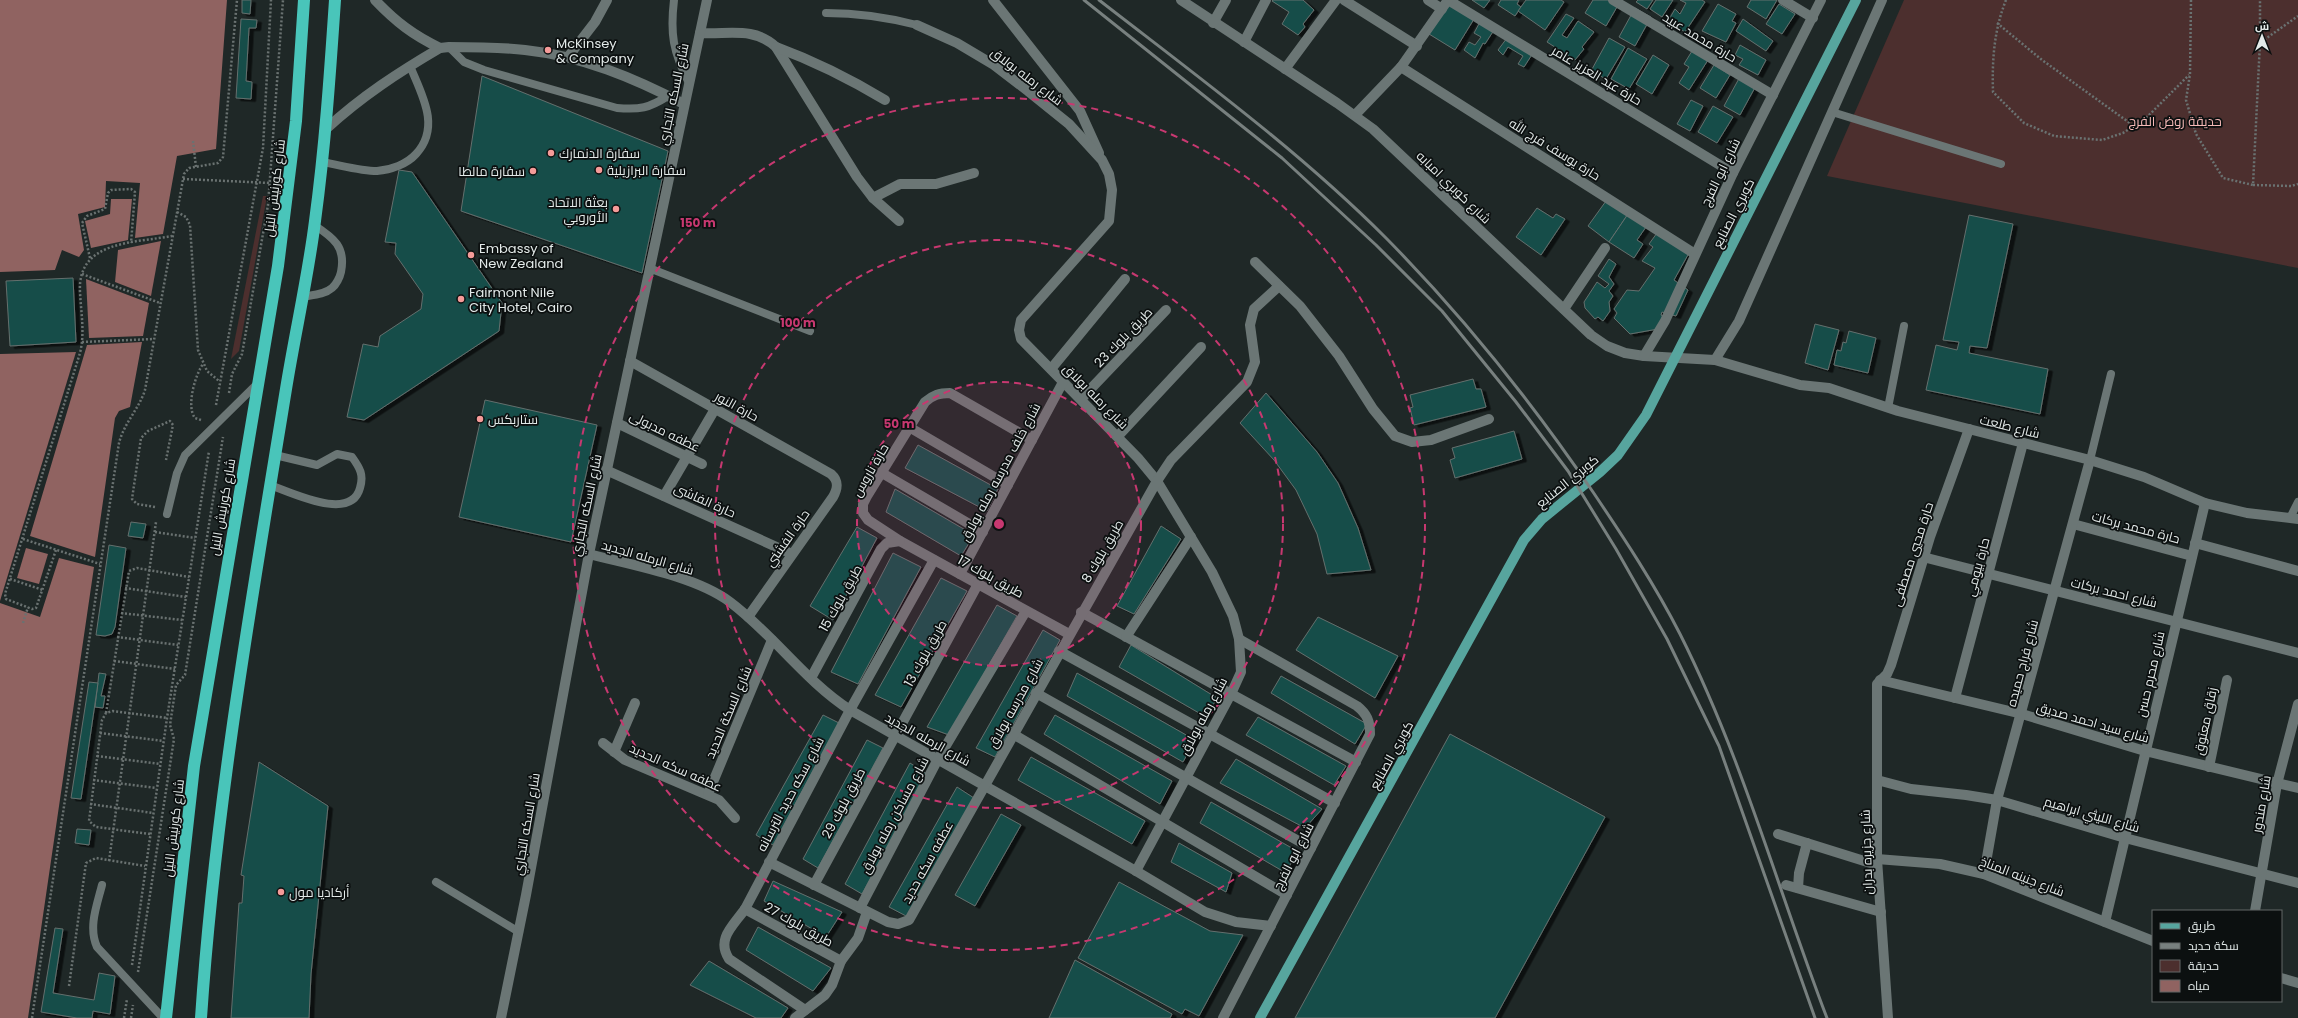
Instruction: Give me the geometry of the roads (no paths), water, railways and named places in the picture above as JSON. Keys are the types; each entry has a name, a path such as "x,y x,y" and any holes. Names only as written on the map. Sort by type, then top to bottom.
{"highway":[{"name":"شارع كورنيش النيل","path":"164,1018 194,766 278,266 296,121 304,0"},
{"path":"202,1018 206,957 226,774 270,485 314,225 326,129 335,0"}],"main road":[{"name":"كوبري الصنايع","path":"1260,1018 1524,540 1542,519 1562,500 1600,472 1633,435 1646,414 1856,0"}],"street":[{"path":"375,0 391,17 415,35 445,47 526,50 568,57 607,68 684,104"},
{"path":"568,57 595,22 606,0"},
{"name":"شارع السكه التجاري","path":"500,1018 519,932 606,470 707,0"},
{"path":"993,0 1080,111 1102,160"},
{"name":"شارع كوبري امبابه","path":"1181,0 1355,115 1402,155 1591,335 1607,346 1625,353 1644,356 1715,360"},
{"path":"1214,23 1226,0"},
{"path":"1244,42 1266,0"},
{"path":"1285,69 1336,0"},
{"path":"1344,0 1417,46"},
{"name":"حارة عبد العزيز عامر","path":"1428,0 1446,3 1734,172"},
{"name":"حارة محمد عبيد","path":"1613,0 1773,96"},
{"path":"1783,0 1813,18"},
{"name":"شارع ابو الفرج","path":"1644,356 1665,321 1734,172 1821,0"},
{"path":"1715,360 1740,321 1882,0"},
{"path":"1355,115 1401,67 1446,3"},
{"name":"شارع رمله بولاق","path":"917,25 957,43 994,65 1069,124 1102,160 1112,190 1110,221 1021,320 1019,330 1021,339 1118,436 1157,481 1223,593 1234,616 1240,640 1241,672 1231,694 1136,871"},
{"path":"700,33 754,34 767,38 776,47 857,177 873,198 899,221"},
{"path":"326,129 374,88 445,47"},
{"path":"776,47 820,64 851,79 885,100"},
{"name":"حارة يوسف فرج الله","path":"1401,67 1695,254"},
{"path":"873,198 900,184 936,184 974,173"},
{"path":"1564,309 1605,248"},
{"path":"1255,262 1300,306 1339,356 1373,409 1395,436 1412,442 1430,440 1488,419"},
{"path":"1051,369 1125,279"},
{"name":"طريق بلوك 8","path":"1069,634 1157,481 1171,460 1247,382 1255,362 1250,325 1254,309 1279,286"},
{"name":"طريق بلوك 23","path":"1081,399 1166,310"},
{"path":"1118,436 1201,347"},
{"name":"شارع طلعت","path":"1715,360 1800,385 1829,388 1888,408 2090,460 2144,477 2205,503 2247,513 2294,518"},
{"name":"حارة النور","path":"630,361 831,474"},
{"name":"شارع خلف مدرسه رمله بولاق","path":"960,574 1063,382"},
{"name":"حارة ناروس","path":"900,541 868,520 863,513 863,504 925,402 941,393 950,393 1032,440"},
{"path":"664,496 715,408"},
{"name":"عطفه مدبولى","path":"617,423 702,464"},
{"path":"909,427 1008,485"},
{"name":"حارة محيي مصطفى","path":"1879,682 1887,674 1891,665 1923,557 1969,429"},
{"name":"حارة بيومي","path":"1955,698 2023,443"},
{"name":"شارع فراج حميده","path":"1984,874 1997,800 2022,714 2090,460"},
{"name":"حارة الفاشى","path":"606,470 792,554"},
{"path":"882,473 983,532"},
{"name":"حارة الفشني","path":"748,616 835,492 837,482 831,474"},
{"name":"شارع محرم حسن","path":"2105,922 2205,503"},
{"name":"حارة محمد بركات","path":"2073,524 2192,556"},
{"path":"1126,637 1191,537"},
{"name":"طريق بلوك 17","path":"900,541 1069,634"},
{"name":"طريق بلوك 15","path":"811,678 881,549 887,543 900,541"},
{"path":"2195,543 2298,571"},
{"name":"شارع الرمله الجديد","path":"589,554 684,580 707,588 748,616 831,697 850,710 1136,871 1205,912 1236,922 1272,926"},
{"name":"شارع احمد بركات","path":"1923,557 2298,653"},
{"name":"شارع سكه حديد الترسانه","path":"805,1010 728,960 723,950 724,939 745,909 850,710 934,560"},
{"name":"طريق بلوك 13","path":"895,734 978,584"},
{"name":"شارع مساكن رمله بولاق","path":"795,1018 825,995 832,985 841,961 858,938 863,910 938,759 1026,610"},
{"path":"1081,612 1356,762"},
{"name":"شارع مدرسه بولاق","path":"984,785 1069,634"},
{"name":"شارع السكة الحديد","path":"708,794 772,640"},
{"name":"شارع ابو الفرج","path":"1223,1018 1272,926 1370,734 1370,723 1365,713 1357,706 1240,640"},
{"path":"1059,651 1335,803"},
{"name":"زقاق معتوق","path":"2209,767 2227,680"},
{"name":"شارع سيد احمد صديق","path":"1879,682 2022,714 2145,751 2298,788"},
{"name":"شارع جزيره بدران","path":"1879,682 1877,862 1888,1018"},
{"path":"1036,693 1312,848"},
{"path":"614,752 635,703"},
{"name":"شارع مندور","path":"2255,910 2277,784 2298,704"},
{"name":"طريق بلوك 29","path":"814,885 895,734"},
{"path":"1013,734 1287,895"},
{"name":"عطفه سكه الحديد","path":"603,743 625,760 708,794 723,804 734,818"},
{"name":"شارع الليثي ابراهيم","path":"1877,780 1911,789 1997,800 2125,838 2298,883"},
{"name":"عطفه سكه حديد","path":"769,862 863,910 898,924 909,920 984,785"},
{"name":"شارع جنينه المناخ","path":"1778,834 1877,862 1940,864 1984,874 2152,941"},
{"path":"1798,888 1799,873 1807,843"},
{"path":"1786,885 1881,912"},
{"name":"طريق بلوك 27","path":"745,909 841,961"},
{"path":"2282,978 2298,983"}],"lane":[{"path":"674,0 672,36 677,60 689,83"},
{"path":"826,13 857,13 887,17 917,25"},
{"path":"445,47 464,62 484,70 617,108 636,110 652,106 668,96"},
{"path":"322,162 377,171 405,163 424,146 429,132 428,116 424,100 410,66"},
{"path":"1832,112 2001,164"},
{"path":"302,297 322,294 333,288 340,275 344,260 340,248 330,235 314,225"},
{"path":"649,268 810,331"},
{"path":"1888,408 1904,326"},
{"path":"2090,460 2111,374"},
{"path":"168,514 181,461 213,424 258,383"},
{"path":"270,485 337,505 349,503 358,496 363,478 360,467 352,457 337,454 317,464 275,455"},
{"path":"2294,518 2298,502"},
{"path":"436,882 519,932"},
{"path":"102,885 93,922 94,941 100,951 164,1018"}],"water":[{"path":"0,0 227,0 216,149 177,156 163,234 135,238 140,183 106,181 105,207 78,214 84,250 79,257 62,250 55,270 0,272"},
{"path":"111,199 132,199 128,240 91,248 85,221 110,214"},
{"path":"161,241 151,296 115,282 118,250"},
{"path":"86,279 149,303 143,336 89,338"},
{"path":"142,342 130,407 119,411 115,418 95,557 30,536 87,345"},
{"path":"76,352 0,601 0,354"},
{"path":"26,548 48,554 39,584 17,578"},
{"path":"59,558 94,567 28,1018 0,1018 0,603 40,617"}],"railway":[{"path":"1084,0 1282,158 1376,245 1442,311 1516,402 1568,471 1616,549 1667,639 1719,746 1815,1018"},
{"path":"1099,0 1246,114 1318,174 1386,238 1442,298 1495,360 1521,392 1569,458 1650,580 1680,634 1702,681 1741,776 1827,1018"}],"place":[{"name":"McKinsey & Company","path":"548,50"},
{"name":"سفارة الدنمارك","path":"551,153"},
{"name":"سفارة البرازيلية","path":"599,170"},
{"name":"سفارة مالطا","path":"533,171"},
{"name":"بعثة الاتحاد الأوروبي","path":"616,209"},
{"name":"Embassy of New Zealand","path":"471,255"},
{"name":"Fairmont Nile City Hotel, Cairo","path":"461,299"},
{"name":"ستاربكس","path":"480,419"},
{"name":"أركاديا مول","path":"281,892"}],"park label":[{"name":"حديقة روض الفرج","path":"2175,121"}]}
